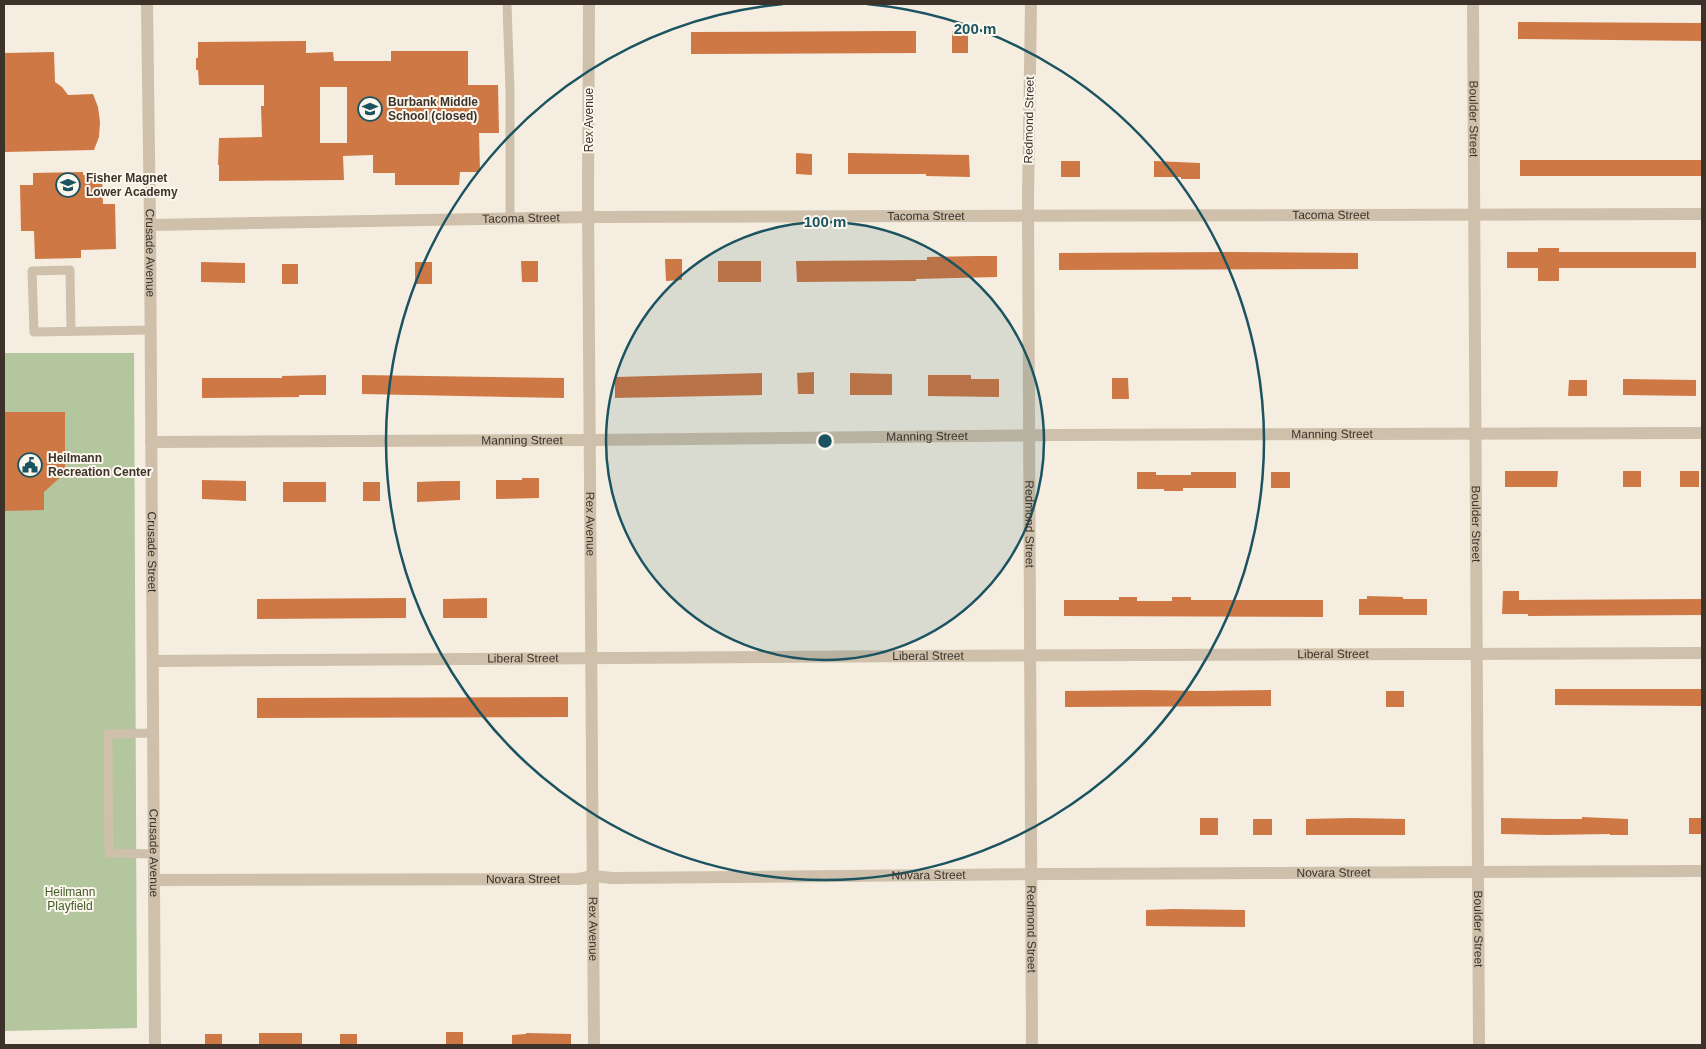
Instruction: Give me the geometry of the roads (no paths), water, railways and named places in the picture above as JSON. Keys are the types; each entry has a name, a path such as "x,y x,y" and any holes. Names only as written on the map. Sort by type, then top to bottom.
{"street":[{"name":"Crusade Avenue","path":"147,4 151,442"},
{"name":"Rex Avenue","path":"589,4 594,1045"},
{"name":"Redmond Street","path":"1031,4 1028,215 1032,1045"},
{"name":"Boulder Street","path":"1473,4 1479,1045"},
{"name":"Tacoma Street","path":"150,225 589,217 1702,214"},
{"name":"Manning Street","path":"151,442 1029,435 1702,433"},
{"name":"Crusade Street","path":"151,442 152,661"},
{"name":"Liberal Street","path":"152,661 1702,653"},
{"name":"Crusade Avenue","path":"152,661 155,1045"},
{"name":"Novara Street","path":"154,880 1702,871"}],"lane":[{"path":"507,4 510,90 510,219"},
{"path":"71,331 70,270 32,271 34,332 151,330"},
{"path":"153,733 108,734 109,853 154,854"}],"place":[{"name":"Burbank Middle School (closed)","path":"370,109"},
{"name":"Fisher Magnet Lower Academy","path":"68,185"},
{"name":"Heilmann Recreation Center","path":"30,465"}],"park label":[{"name":"Heilmann Playfield","path":"70,899"}]}
